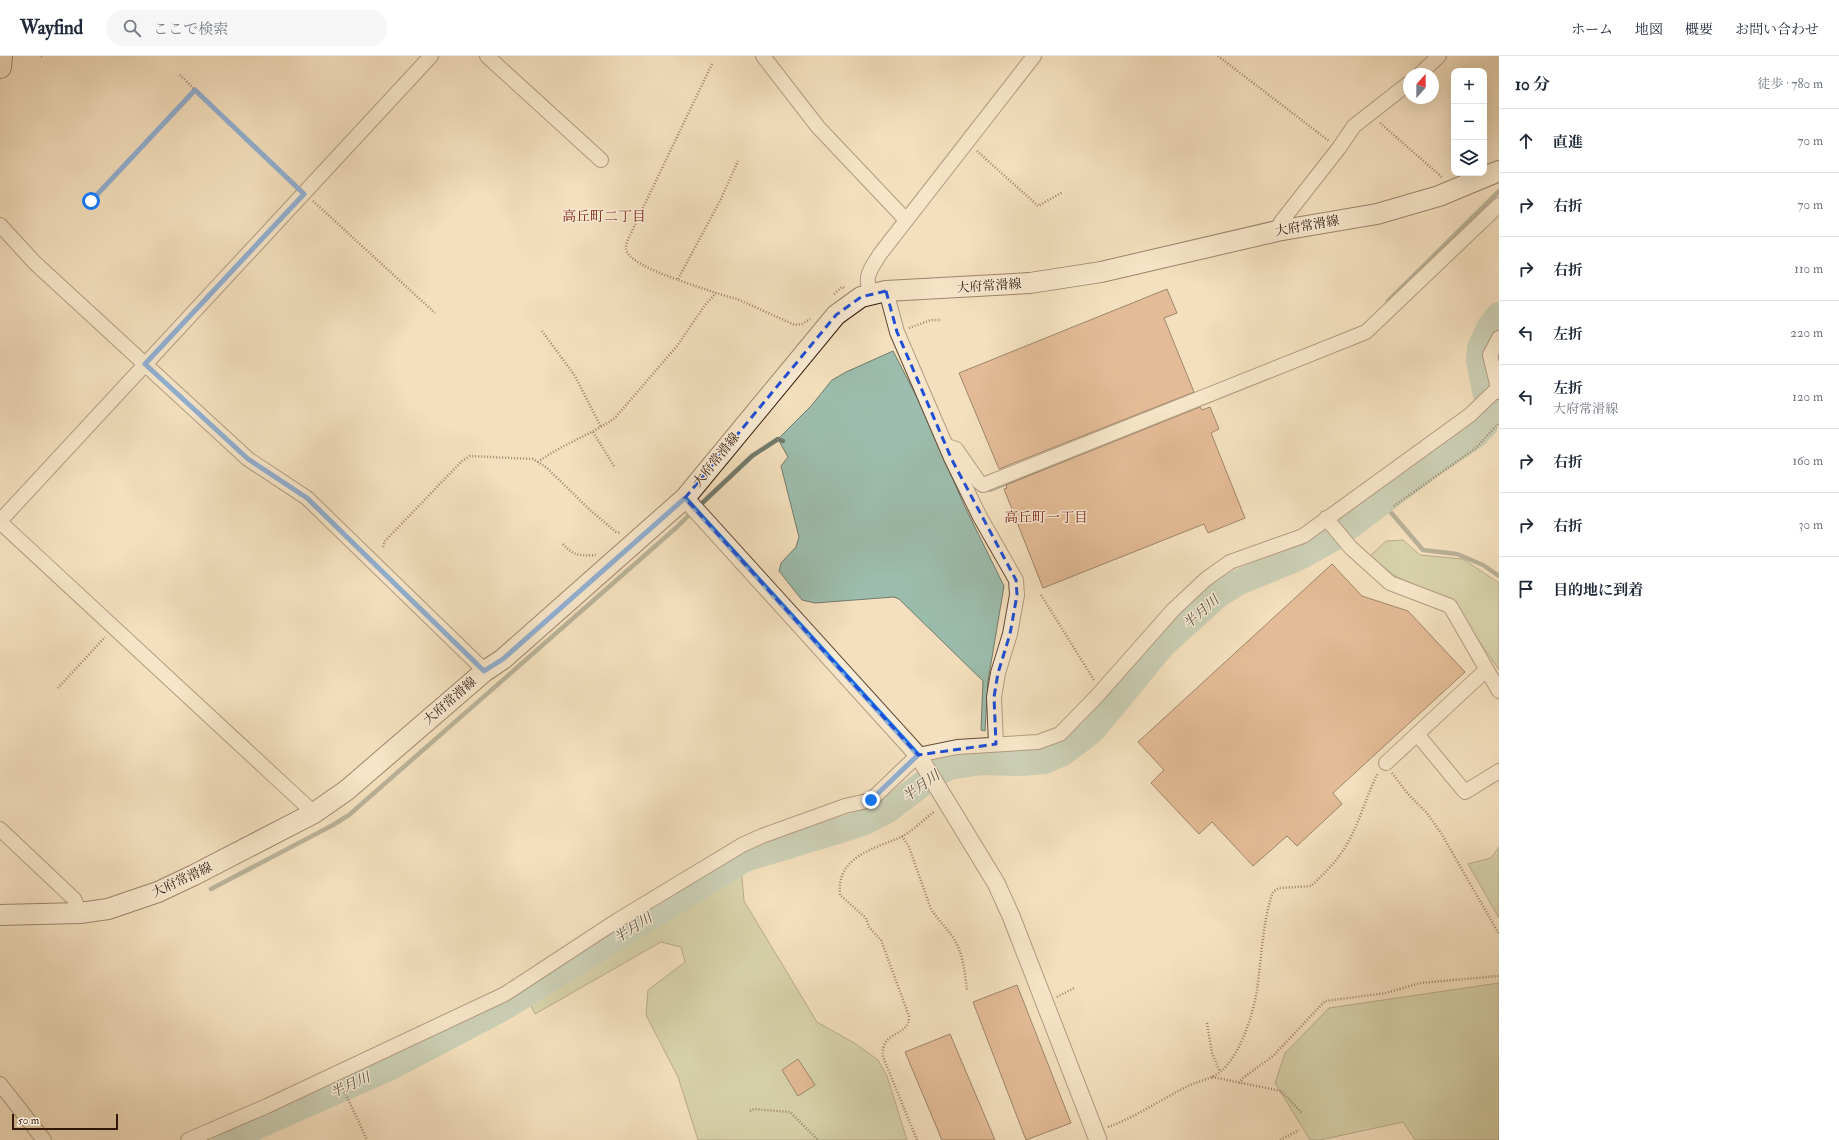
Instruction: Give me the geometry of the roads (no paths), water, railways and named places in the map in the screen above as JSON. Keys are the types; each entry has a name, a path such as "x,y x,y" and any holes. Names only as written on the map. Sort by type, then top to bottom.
{"main road":[{"path":"0,66 1,56"},
{"name":"大府常滑線","path":"0,915 80,913 108,909 158,892 314,813 347,790 484,671 503,659 685,498 836,315 873,294 1030,283 1101,272 1278,231 1377,214 1453,190 1499,171"}],"street":[{"path":"314,813 0,522 431,56"},
{"path":"487,56 601,160"},
{"path":"763,56 818,126 906,220"},
{"path":"1426,68 1439,56"},
{"path":"996,744 994,697 998,673 1010,634 1017,595 1016,580 980,517 946,446 898,332 867,284 868,275 880,254 1027,59"},
{"path":"1278,231 1281,222 1339,148 1354,126 1403,88"},
{"path":"946,446 956,449 979,482 983,485 1366,332 1499,205"},
{"path":"0,225 35,263 248,459 307,498 484,671"},
{"path":"188,1140 267,1106 504,994 618,920 742,845 762,836 845,806 871,800 921,760 957,747 1038,742 1060,734 1103,690 1173,610 1206,579 1230,562 1303,536 1330,523 1479,407 1496,391 1490,355 1499,338"},
{"path":"685,498 921,760 996,883 1002,896 1094,1137"},
{"path":"1330,523 1351,548 1390,583 1450,606 1499,691"},
{"path":"1384,764 1486,670"},
{"path":"1418,734 1465,792 1499,771"},
{"path":"0,829 74,899 80,913"},
{"path":"0,1084 44,1140"}],"waterway":[{"path":"1388,301 1499,191"},
{"name":"半月川","path":"226,1140 391,1067 503,1008 745,859 863,823 888,810 937,773 949,767 981,762 1022,763 1044,761 1063,753 1092,731 1162,646 1217,596 1237,583 1300,557 1334,538 1430,466 1476,435 1485,425 1488,405 1479,361 1480,348 1489,328 1499,315"},
{"path":"698,507 752,456 778,439 783,441"},
{"path":"990,490 1069,458"},
{"path":"1382,502 1423,550 1457,554 1483,565 1499,576"},
{"path":"211,889 333,825 349,815 677,527 692,512"}],"district":[{"name":"高丘町二丁目","path":"604,216"},
{"name":"高丘町一丁目","path":"1046,517"}]}
